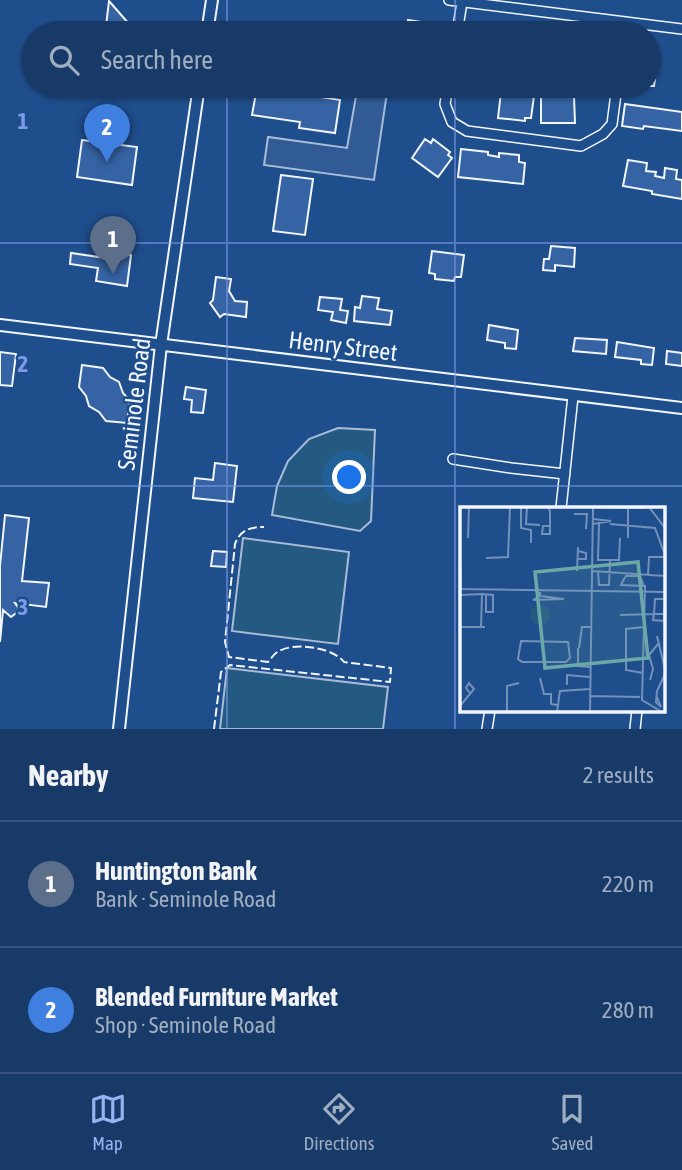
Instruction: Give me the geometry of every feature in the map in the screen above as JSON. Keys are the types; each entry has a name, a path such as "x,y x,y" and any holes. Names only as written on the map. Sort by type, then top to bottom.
{"street":[{"path":"209,21 212,0"},
{"path":"449,0 524,5 624,21"},
{"path":"459,21 462,2"},
{"path":"661,26 682,29"},
{"name":"Seminole Road","path":"119,729 161,345 197,98"},
{"path":"447,98 452,122 467,131 581,146 603,134 612,124 615,98"},
{"name":"Henry Street","path":"0,325 682,408"},
{"path":"561,507 573,396"},
{"path":"453,459 565,474"}],"shaded area":[{"path":"356,98 386,98 374,180 264,165 268,137 347,148"},
{"path":"338,428 375,430 371,521 360,531 272,515 277,486 288,461 309,439"},
{"path":"243,538 349,552 338,644 232,631"},
{"path":"227,668 388,687 383,729 220,729"}],"building":[{"path":"109,1 126,21 107,21"},
{"path":"255,98 340,100 335,133 299,128 300,122 252,115"},
{"path":"500,98 534,98 531,118 525,118 525,121 498,118"},
{"path":"541,98 574,98 575,123 541,123"},
{"path":"625,104 682,112 682,131 622,126"},
{"path":"425,139 431,143 433,139 450,152 448,155 452,158 438,177 412,158"},
{"path":"82,140 137,147 132,185 77,177"},
{"path":"461,149 488,152 488,155 499,157 499,153 519,155 519,162 525,163 523,184 458,177"},
{"path":"628,160 647,163 646,171 656,172 655,176 664,178 665,168 677,170 676,179 682,180 682,199 623,186"},
{"path":"281,175 313,179 305,235 273,231"},
{"path":"551,246 575,248 574,267 555,265 555,271 543,270 544,259 549,259"},
{"path":"100,251 131,255 127,286 96,281 98,268 70,264 71,253 99,257"},
{"path":"432,251 464,255 461,277 455,277 454,281 435,279 435,274 429,273"},
{"path":"216,277 231,279 229,291 235,301 247,302 246,317 224,314 220,317 210,303 213,300"},
{"path":"362,296 379,298 377,309 392,311 390,325 354,321 355,307 360,308"},
{"path":"320,297 342,299 340,310 348,311 346,323 331,320 333,312 318,310"},
{"path":"489,325 518,330 516,349 505,348 505,343 487,340"},
{"path":"575,338 607,340 606,354 573,351"},
{"path":"617,342 654,348 652,365 641,364 641,360 615,357"},
{"path":"667,351 682,353 682,366 666,364"},
{"path":"0,352 16,354 12,386 0,385"},
{"path":"82,365 103,368 110,377 119,382 130,401 127,423 106,421 99,412 89,406 79,387"},
{"path":"186,387 206,390 203,413 191,412 192,400 184,399"},
{"path":"215,463 237,466 233,502 193,498 195,478 213,480"},
{"path":"5,515 29,518 22,581 49,583 46,607 15,603 20,610 11,617 3,610 0,642 0,566"},
{"path":"213,551 227,552 226,567 211,566"}],"fence":[{"path":"214,729 221,672 230,665 390,682 391,668 344,662 331,653 312,647 283,649 268,662 229,657 225,642 235,544 246,530 264,527"}],"place":[{"name":"Blended Furniture Market","path":"107,162"},
{"name":"Huntington Bank","path":"113,274"}]}
